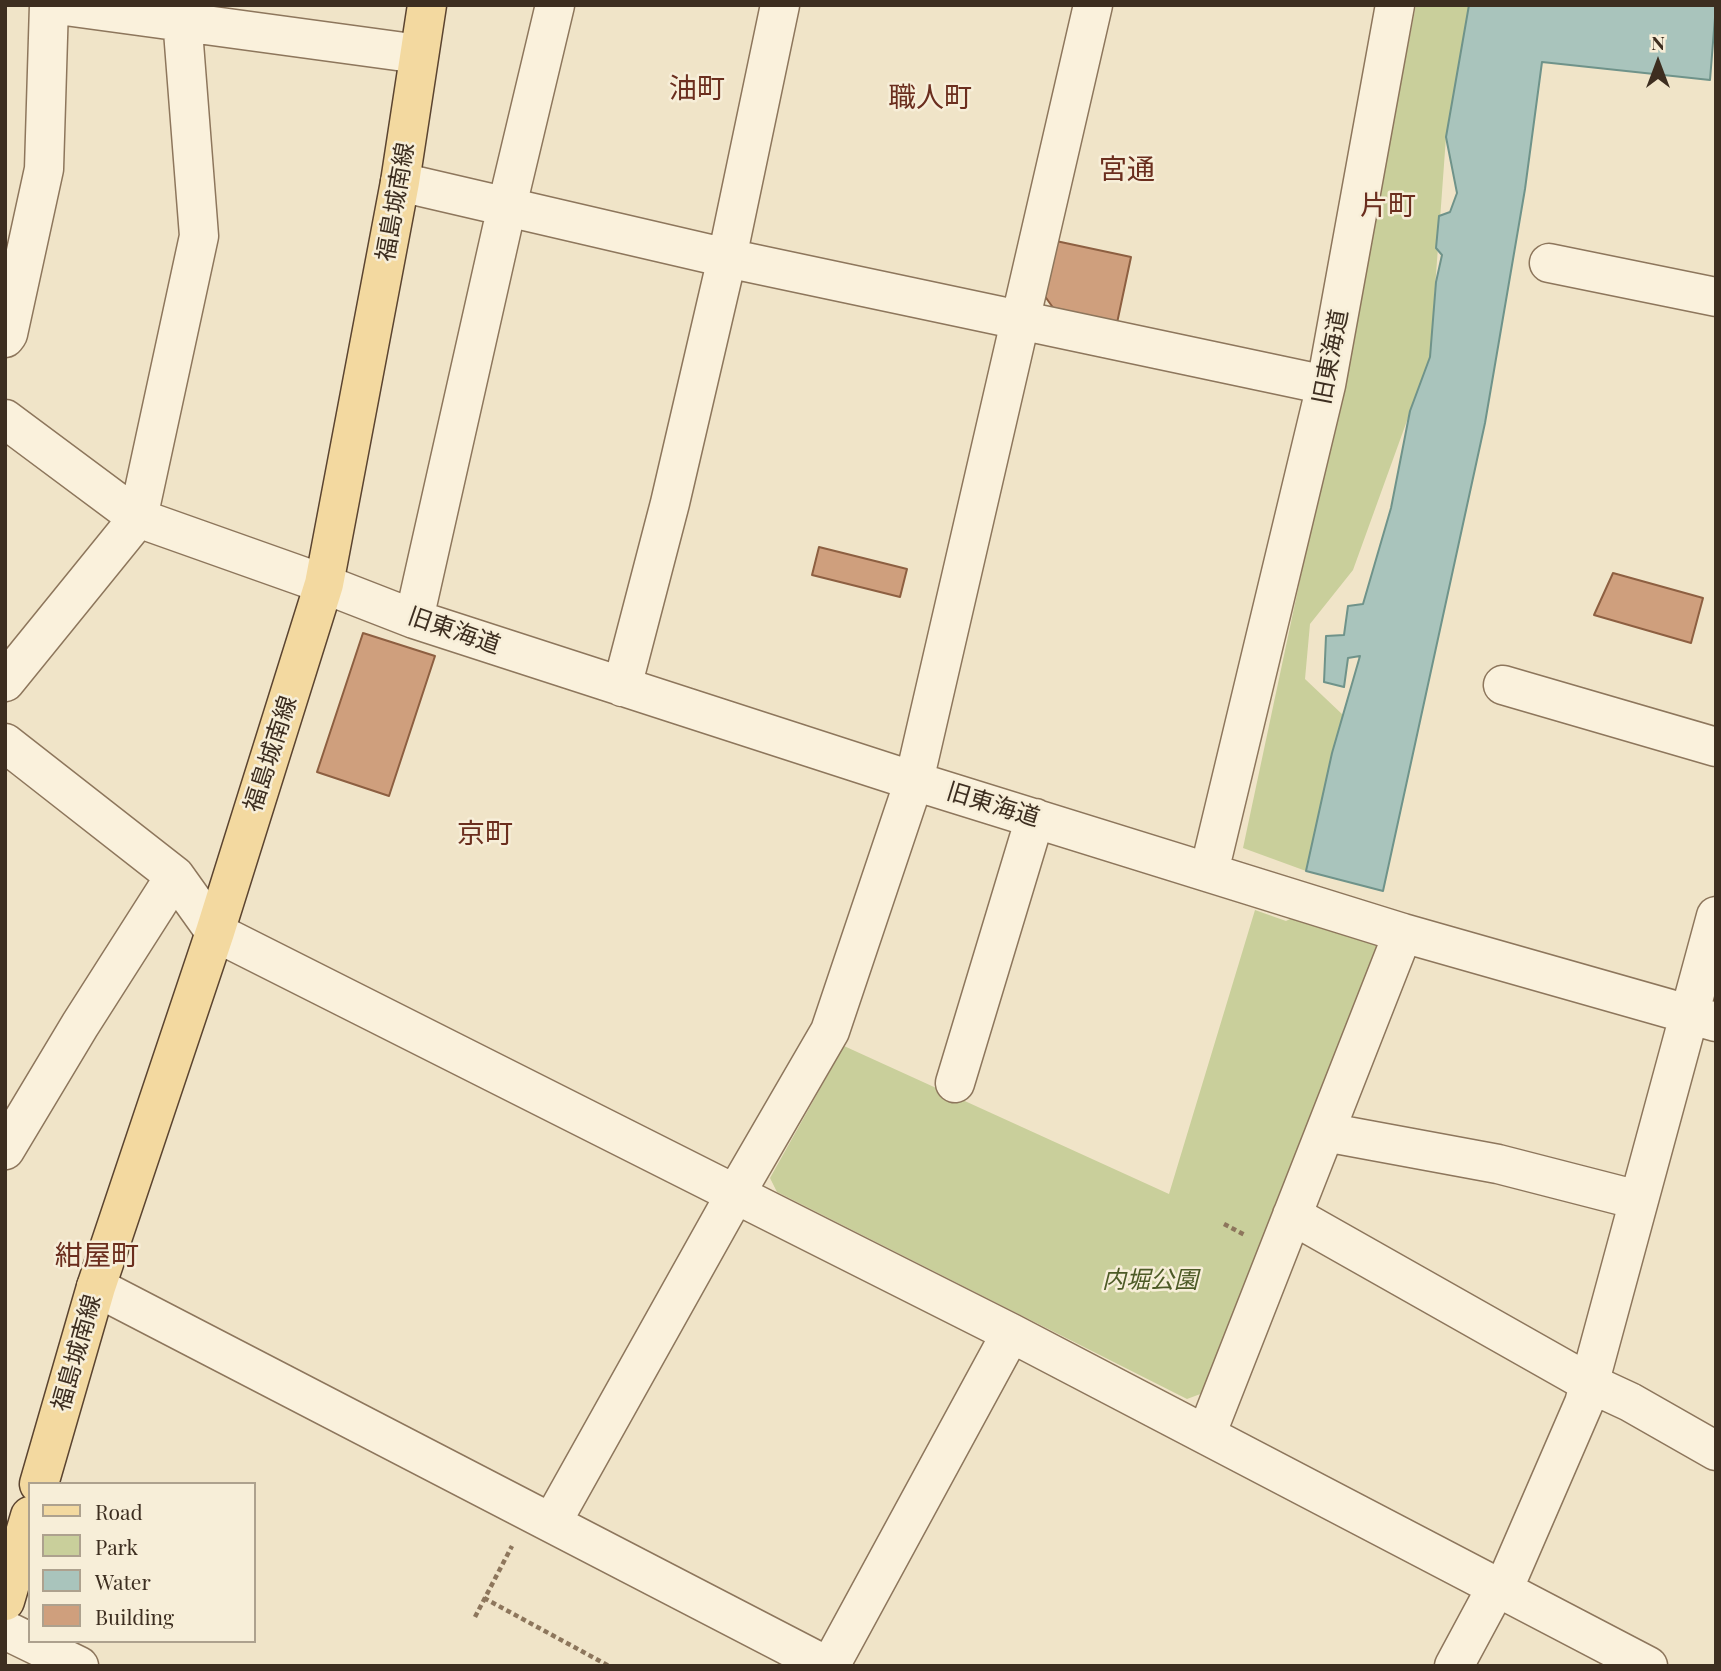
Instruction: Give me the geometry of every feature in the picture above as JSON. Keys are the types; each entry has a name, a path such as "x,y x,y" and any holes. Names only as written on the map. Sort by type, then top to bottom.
{"main road":[{"name":"福島城南線","path":"40,1482 96,1287 215,932 324,584 400,183 427,5"},
{"path":"5,1601 28,1523"}],"street":[{"path":"5,338 44,169 49,5"},
{"path":"58,5 182,13 419,54"},
{"path":"414,619 555,5"},
{"path":"622,687 670,503 727,258 780,5"},
{"path":"541,1517 830,1031 914,780 1093,5"},
{"name":"旧東海道","path":"5,419 138,518 414,619 1209,873 1326,385 1395,5"},
{"path":"5,682 138,518 199,236 182,13"},
{"path":"400,183 727,258 1326,385"},
{"path":"1549,264 1716,297"},
{"path":"1503,685 1716,747"},
{"path":"5,743 175,876 215,932 1011,1333 1648,1666"},
{"path":"955,1083 1035,818"},
{"path":"1209,873 1403,933 1702,1018"},
{"path":"5,1150 80,1025 175,876"},
{"path":"1454,1666 1500,1588 1584,1403 1638,1200 1702,1018 1716,916"},
{"path":"1206,1435 1403,933"},
{"path":"1325,1132 1497,1164 1638,1200"},
{"path":"1292,1215 1589,1383 1630,1402 1716,1451"},
{"path":"96,1287 829,1666 1011,1333"},
{"path":"5,1630 28,1641"},
{"path":"32,1643 79,1666"}],"path":[{"path":"475,1617 484,1598 541,1517"},
{"path":"484,1598 609,1666"}],"green space":[{"path":"1416,5 1469,5 1446,137 1430,357 1353,570 1310,624 1305,679 1343,715 1306,871 1243,848 1341,387"},
{"name":"内堀公園","path":"1255,910 1286,921 1294,917 1381,944 1203,1393 1187,1399 777,1192 770,1178 844,1046 1169,1194"}],"water":[{"path":"1469,5 1716,5 1710,80 1542,62 1525,189 1485,423 1383,891 1306,871 1332,753 1360,656 1348,658 1344,687 1324,682 1326,636 1344,635 1348,606 1363,604 1391,508 1410,411 1430,357 1436,282 1442,255 1436,248 1439,216 1450,212 1457,193 1446,137"}],"building":[{"path":"1056,241 1131,257 1117,323 1054,309 1044,295"},
{"path":"819,547 907,569 900,597 812,575"},
{"path":"1613,573 1703,598 1691,643 1594,615"},
{"path":"363,633 435,656 389,796 317,772"}],"district":[{"name":"油町","path":"697,89"},
{"name":"職人町","path":"930,98"},
{"name":"宮通","path":"1127,170"},
{"name":"片町","path":"1388,206"},
{"name":"京町","path":"485,834"},
{"name":"紺屋町","path":"97,1256"}]}
